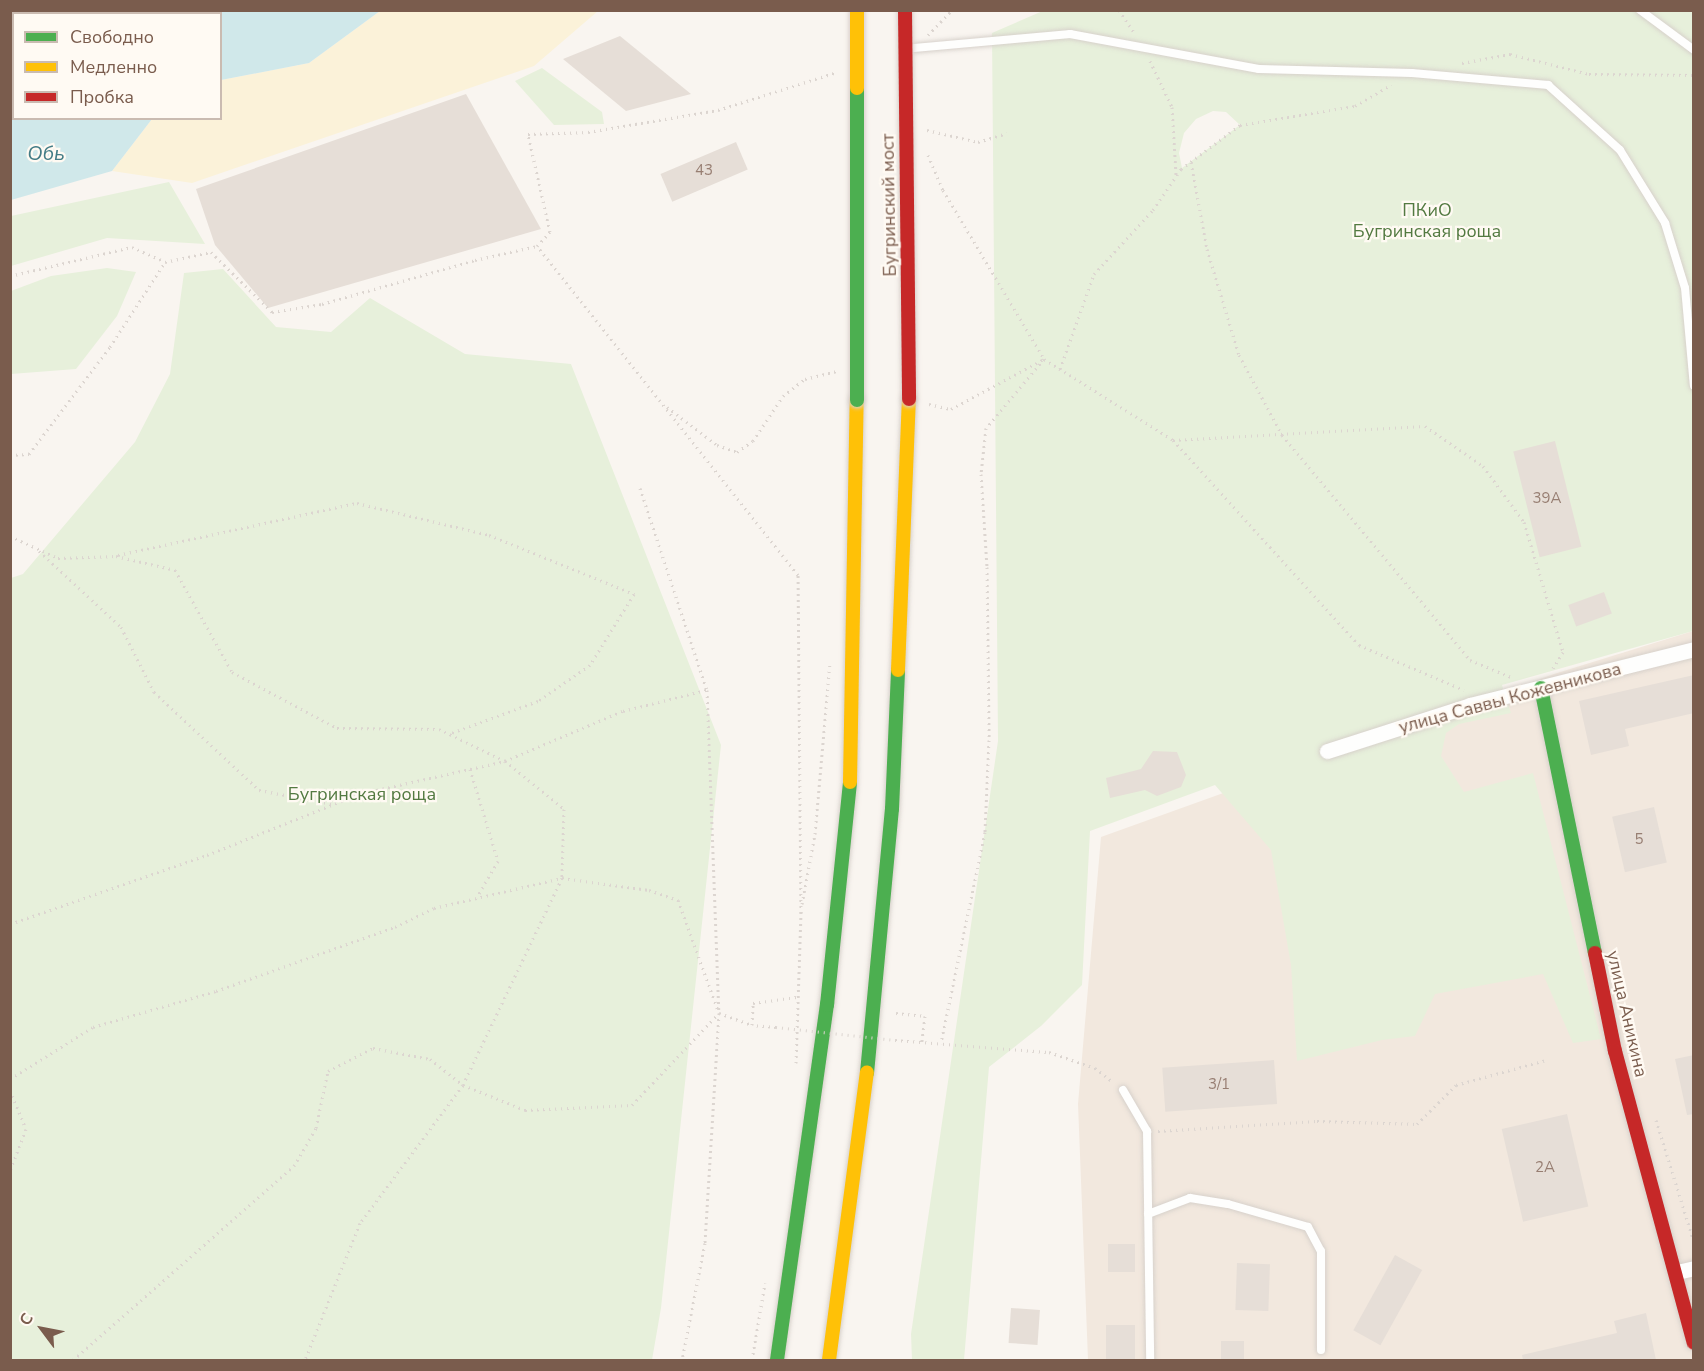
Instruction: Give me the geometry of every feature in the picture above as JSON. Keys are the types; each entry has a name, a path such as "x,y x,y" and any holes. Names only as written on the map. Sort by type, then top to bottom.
{"main road":[{"path":"777,1360 827,1005 850,802 857,400 857,10"},
{"name":"Бугринский мост","path":"829,1360 875,1011 892,809 909,399 905,10"},
{"name":"улица Аникина","path":"1540,688 1615,1051 1677,1272 1694,1343"}],"street":[{"name":"улица Саввы Кожевникова","path":"1327,751 1470,705 1694,649"},
{"path":"1677,1272 1694,1268"}],"lane":[{"path":"1640,10 1694,50"},
{"path":"914,48 1070,34 1259,69 1412,73 1548,85 1620,150 1665,223 1685,288 1694,386"},
{"path":"1123,1089 1147,1131 1150,1360"},
{"path":"1148,1214 1190,1198 1228,1204 1308,1227 1321,1251 1321,1350"}],"path":[{"path":"914,48 952,10"},
{"path":"1119,10 1143,47 1172,107 1176,177"},
{"path":"1455,64 1510,54 1589,74 1694,75"},
{"path":"10,276 132,247 165,262 212,252 272,312 322,304 475,260 537,246 550,232 528,134 588,132 718,110 849,69"},
{"path":"1060,369 1094,274 1153,210 1176,177 1191,162 1240,125 1355,106 1412,73"},
{"path":"916,127 978,142 1007,133"},
{"path":"1173,440 1282,435 1425,426 1483,466 1524,522 1563,652 1540,688 1470,660 1282,435 1239,355 1207,249 1191,162"},
{"path":"943,190 1044,359 1173,440 1359,645 1462,686 1470,705"},
{"path":"537,246 798,575 801,913 796,1071"},
{"path":"10,455 29,454 110,347 165,262"},
{"path":"909,399 951,409 1044,359"},
{"path":"941,1044 985,832 989,740 988,579 981,474 986,428 1044,359"},
{"path":"661,403 717,445 737,452 753,441 783,396 805,379 846,370"},
{"path":"640,488 707,690 719,1013 705,1243 682,1360"},
{"path":"10,536 58,558 116,556 357,503 489,535 634,594 590,665 537,702 449,734"},
{"path":"35,548 121,627 154,692 259,790 334,804"},
{"path":"116,556 175,570 232,672 337,728 439,729 505,761 564,808 562,878 463,1085 360,1223 305,1360"},
{"path":"801,913 815,834 830,660"},
{"path":"10,924 207,855 359,794 505,761 623,711 707,690"},
{"path":"470,769 498,861 477,897"},
{"path":"10,1079 93,1027 216,991 395,927 434,908 562,878 649,890 678,900 719,1013"},
{"path":"752,1024 753,1003 797,997"},
{"path":"875,1011 925,1016 922,1042"},
{"path":"719,1013 752,1024 776,1027 895,1040 1049,1052 1095,1068 1123,1089"},
{"path":"74,1360 294,1166 316,1128 328,1071 374,1048 430,1059 463,1085 525,1110 632,1105 719,1013"},
{"path":"1147,1131 1317,1121 1417,1124 1456,1084 1546,1060"},
{"path":"10,1090 26,1129 10,1171"},
{"path":"752,1360 765,1279"}],"shaded area":[{"path":"1693,631 1693,1360 1088,1360 1078,1104 1101,837 1554,674"}],"green space":[{"name":"ПКиО Бугринская роща","path":"1045,10 1693,11 1693,631 1502,685 1511,713 1459,724 1446,733 1441,756 1464,792 1533,773 1601,1039 1573,1043 1543,974 1435,994 1415,1036 1382,1040 1297,1061 1291,965 1271,850 1215,785 1090,831 1082,985 1041,1026 989,1067 964,1360 912,1360 911,1334 998,741 992,33","holes":["1213,111 1226,112 1240,125 1182,168 1179,153 1184,133 1196,119"]},
{"path":"542,68 602,112 604,124 554,125 515,81"},
{"path":"169,182 205,244 107,238 11,266 11,216"},
{"path":"107,268 136,272 117,316 76,369 11,374 11,291 51,276"},
{"name":"Бугринская роща","path":"223,269 276,327 331,332 370,298 465,354 571,364 721,745 661,1308 652,1360 11,1360 11,578 23,574 135,442 170,374 184,273"}],"sand":[{"path":"380,11 598,11 534,66 192,183 112,171 151,120 222,120 222,80 309,63"}],"water":[{"name":"Обь","path":"11,10 380,10 309,63 222,80 222,12 12,12 12,120 151,120 112,171 11,200"}],"building":[{"path":"620,36 691,94 626,111 563,59"},
{"path":"466,94 541,229 268,308 215,245 196,189"},
{"path":"736,142 748,170 672,202 661,174"},
{"path":"1555,441 1581,547 1540,557 1513,451"},
{"path":"1604,592 1612,614 1576,627 1568,605"},
{"path":"1694,675 1694,713 1625,729 1629,746 1591,755 1579,701"},
{"path":"1153,751 1177,752 1186,775 1181,787 1157,796 1145,790 1110,798 1106,778 1141,769"},
{"path":"1654,807 1667,863 1625,872 1612,817"},
{"path":"1694,1055 1694,1114 1687,1115 1675,1059"},
{"path":"1274,1060 1277,1104 1165,1112 1162,1068"},
{"path":"1567,1114 1588,1207 1523,1222 1502,1129"},
{"path":"1108,1244 1135,1244 1135,1272 1108,1272"},
{"path":"1395,1255 1422,1270 1380,1345 1353,1330"},
{"path":"1237,1263 1270,1264 1268,1311 1235,1310"},
{"path":"1011,1308 1040,1310 1037,1345 1009,1343"},
{"path":"1646,1313 1656,1360 1523,1360 1522,1355 1617,1333 1614,1321"},
{"path":"1106,1325 1135,1325 1135,1360 1106,1360"},
{"path":"1221,1341 1244,1341 1244,1360 1221,1360"}],"traffic: fast":[{"path":"857,88 857,400"},
{"path":"867,1073 892,809 898,670"},
{"path":"1541,688 1595,953"},
{"path":"777,1360 827,1005 850,782"}],"traffic: slow":[{"path":"857,10 857,88"},
{"path":"898,670 909,399"},
{"path":"850,782 857,400"},
{"path":"829,1360 867,1073"}],"traffic: jam":[{"path":"905,10 909,399"},
{"path":"1595,953 1615,1051 1694,1343"}]}
